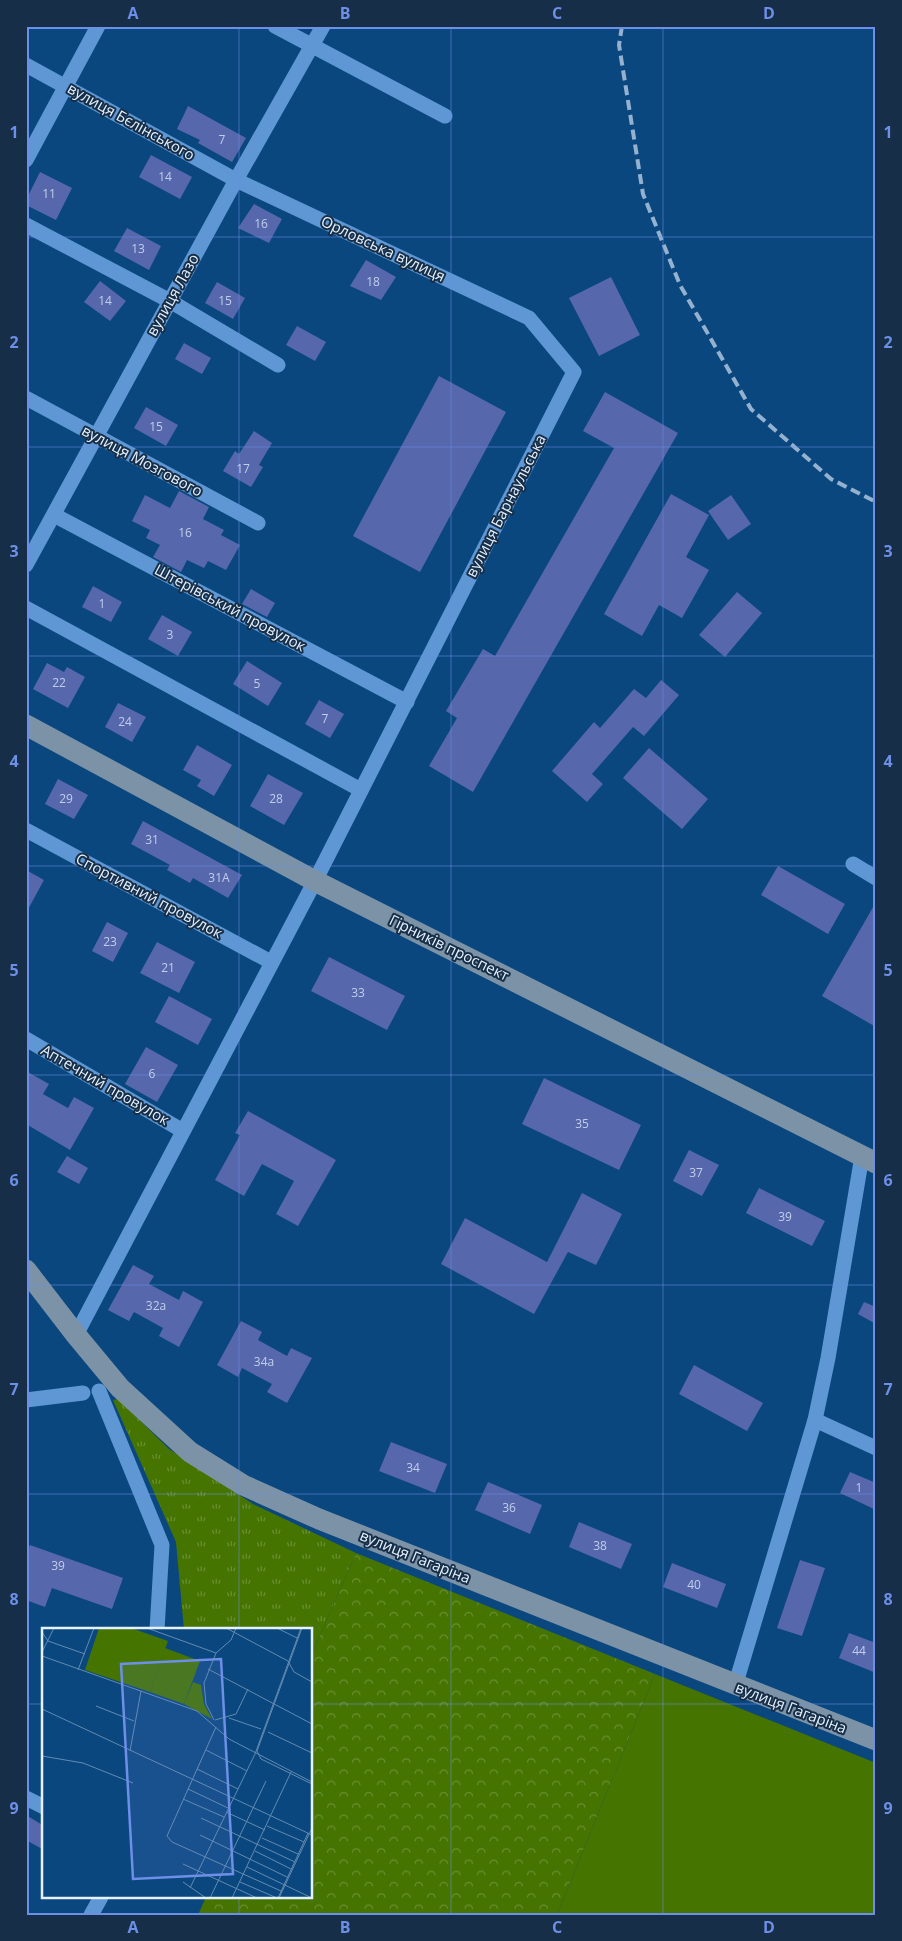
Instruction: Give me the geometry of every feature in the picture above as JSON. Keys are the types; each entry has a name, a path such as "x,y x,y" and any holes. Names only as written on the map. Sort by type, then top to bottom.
{"main road":[{"name":"Гірників проспект","path":"26,726 315,881 869,1159"},
{"name":"вулиця Гагаріна","path":"26,1270 120,1388 190,1452 243,1485 319,1519 735,1686 876,1740"}],"street":[{"path":"26,160 67,87 98,26"},
{"path":"275,26 445,116"},
{"name":"вулиця Лазо","path":"26,565 236,180 323,26"},
{"name":"вулиця Бєлінського","path":"26,64 236,180"},
{"name":"Орловська вулиця","path":"236,180 529,318"},
{"path":"26,225 170,301 278,365"},
{"name":"вулиця Барнаульська","path":"407,702 574,372 529,318"},
{"name":"вулиця Мозгового","path":"26,398 258,523"},
{"name":"Штерівський провулок","path":"54,515 407,702"},
{"path":"26,608 361,790"},
{"path":"76,1335 407,702"},
{"name":"Спортивний провулок","path":"26,830 271,962"},
{"path":"853,864 876,878"},
{"name":"Аптечний провулок","path":"26,1039 183,1131"},
{"path":"735,1686 815,1420 869,1159"},
{"path":"99,1391 162,1545 157,1628"},
{"path":"26,1400 83,1393"},
{"path":"815,1420 876,1448"},
{"path":"26,1798 42,1807"},
{"path":"91,1915 100,1898"}],"green space":[{"path":"118,1399 169,1449 253,1504 356,1553 312,1654 312,1628 184,1628 176,1542 113,1400"},
{"path":"356,1553 655,1674 557,1915 198,1915 206,1898 312,1898 312,1654"},
{"path":"655,1674 876,1763 876,1915 557,1915"}],"building":[{"path":"188,106 246,138 232,162 198,143 200,140 177,129"},
{"path":"151,155 192,177 180,199 139,177"},
{"path":"40,172 72,188 56,220 26,205 26,200"},
{"path":"254,204 282,219 269,243 238,228"},
{"path":"127,228 161,246 149,270 114,251"},
{"path":"366,260 396,277 381,300 350,286"},
{"path":"611,277 640,335 599,356 569,298"},
{"path":"100,281 126,301 110,321 84,302"},
{"path":"217,282 245,298 233,319 205,303"},
{"path":"297,326 326,342 315,361 286,345"},
{"path":"184,343 211,358 202,374 175,359"},
{"path":"439,376 506,412 420,572 353,536"},
{"path":"605,392 678,433 473,792 429,766 457,718 446,711 483,649 495,656 614,448 583,431"},
{"path":"146,407 178,425 166,446 134,428"},
{"path":"254,431 272,443 259,465 263,467 251,487 223,471 235,451 239,454"},
{"path":"179,491 209,507 203,519 224,530 221,535 240,545 226,570 208,561 204,568 187,560 181,572 153,557 160,545 146,538 150,530 132,521 145,495 170,508"},
{"path":"671,494 709,515 686,557 709,570 682,618 659,605 642,636 604,614"},
{"path":"731,495 751,524 728,540 708,511"},
{"path":"93,586 122,602 111,622 82,607"},
{"path":"251,589 275,603 267,617 242,604"},
{"path":"737,592 762,613 725,657 699,635"},
{"path":"162,615 192,632 178,656 148,639"},
{"path":"247,661 282,683 268,706 233,684"},
{"path":"47,663 64,672 67,667 85,677 68,708 33,689"},
{"path":"661,680 679,695 644,736 633,727 592,774 603,784 587,802 552,771 594,722 600,728 634,689 646,698"},
{"path":"319,700 344,714 330,738 305,724"},
{"path":"118,703 146,717 132,742 105,727"},
{"path":"197,745 232,765 214,796 197,786 201,780 183,770"},
{"path":"649,748 708,799 682,829 623,778"},
{"path":"268,774 303,793 284,825 250,806"},
{"path":"58,779 88,795 74,819 45,804"},
{"path":"143,821 242,875 228,898 193,878 190,883 167,870 170,865 131,844"},
{"path":"778,866 845,904 828,934 761,895"},
{"path":"26,870 44,880 26,913"},
{"path":"876,902 876,1027 822,996"},
{"path":"107,922 128,933 113,962 92,951"},
{"path":"157,942 195,962 179,993 140,973"},
{"path":"329,957 405,996 387,1030 311,991"},
{"path":"169,996 212,1019 198,1045 155,1022"},
{"path":"146,1047 178,1065 157,1102 125,1084"},
{"path":"26,1071 49,1084 43,1094 68,1108 74,1097 94,1108 70,1150 26,1124"},
{"path":"544,1078 641,1125 619,1170 522,1124"},
{"path":"248,1111 336,1160 298,1226 276,1214 294,1181 262,1164 244,1196 215,1180 240,1135 235,1133"},
{"path":"689,1150 719,1165 702,1196 673,1181"},
{"path":"67,1156 88,1168 79,1184 57,1172"},
{"path":"759,1188 825,1221 812,1246 746,1213"},
{"path":"582,1193 622,1214 596,1265 568,1252 534,1314 441,1264 465,1218 547,1262"},
{"path":"133,1265 154,1276 149,1284 179,1300 183,1291 203,1302 179,1347 159,1336 163,1328 134,1312 129,1321 108,1310"},
{"path":"864,1302 876,1307 876,1324 858,1314"},
{"path":"241,1321 262,1332 258,1340 287,1356 291,1348 312,1358 287,1403 267,1392 272,1384 242,1368 238,1377 217,1365"},
{"path":"694,1365 763,1403 747,1431 679,1394"},
{"path":"391,1442 447,1464 435,1493 379,1471"},
{"path":"850,1472 876,1483 876,1510 840,1493"},
{"path":"488,1482 542,1505 530,1534 475,1510"},
{"path":"579,1522 632,1544 621,1569 569,1547"},
{"path":"30,1545 123,1578 112,1609 52,1588 45,1607 26,1600 26,1554"},
{"path":"800,1560 825,1568 802,1636 777,1628"},
{"path":"672,1563 726,1584 717,1608 663,1587"},
{"path":"849,1633 876,1643 876,1673 839,1658"},
{"path":"26,1815 42,1825 42,1849 26,1840"}],"railway":[{"path":"622,26 619,45 643,194 680,285 751,409 831,479 876,502"}]}
